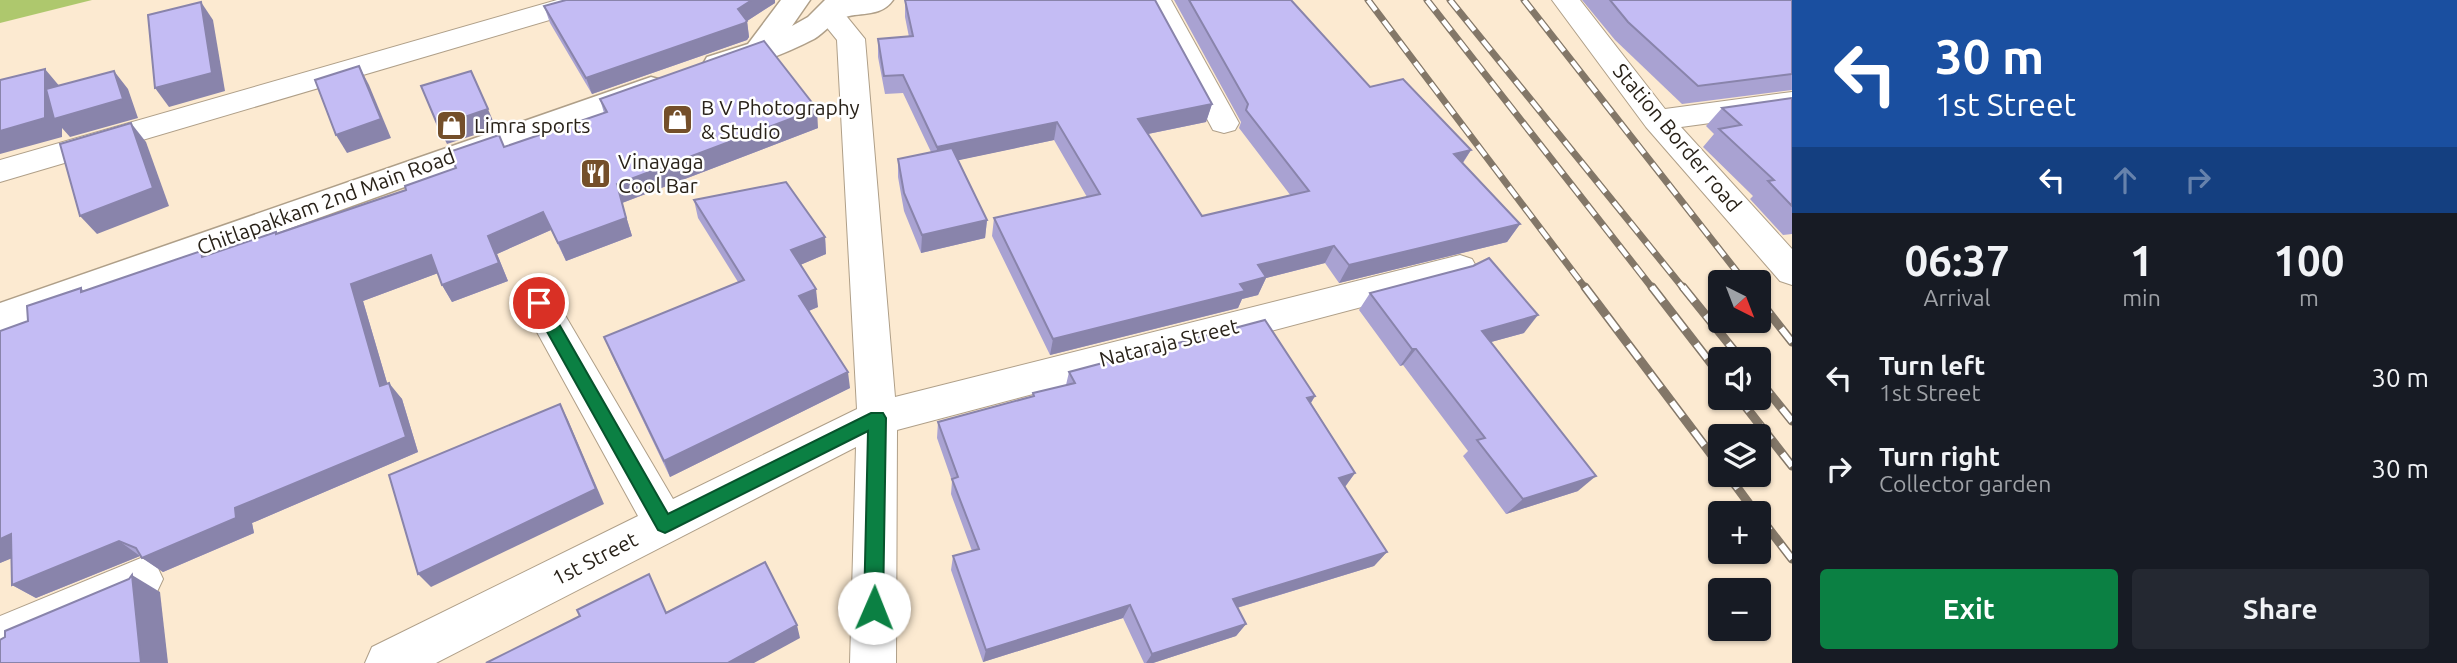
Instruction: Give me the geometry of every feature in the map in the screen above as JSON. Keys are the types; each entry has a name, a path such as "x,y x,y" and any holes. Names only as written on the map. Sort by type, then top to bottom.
{"street":[{"path":"0,171 587,0"},
{"path":"825,6 868,6 879,0"},
{"path":"1157,0 1224,123"},
{"name":"Station Border road","path":"1566,0 1657,120 1792,272"},
{"path":"825,6 851,39 877,418 873,663"},
{"name":"Chitlapakkam 2nd Main Road","path":"0,318 797,36 825,6"},
{"path":"1657,120 1792,102"},
{"name":"Nataraja Street","path":"877,418 1460,268"},
{"path":"539,303 665,524"},
{"name":"1st Street","path":"388,663 877,418"},
{"path":"0,639 141,579"}],"green space":[{"path":"0,0 92,0 0,23"}],"building":[{"path":"566,0 752,0 738,9 747,21 745,23 586,78 544,6"},
{"path":"905,0 1155,0 1212,104 1138,119 1202,216 1309,191 1246,110 1248,104 1189,0 1291,0 1370,87 1403,79 1471,150 1454,154 1520,224 1349,265 1334,246 1258,265 1266,277 1240,284 1245,291 1053,339 994,218 1100,194 1057,122 937,147 903,75 884,76 878,39 913,36"},
{"path":"1610,0 1792,0 1792,74 1698,86 1628,22"},
{"path":"201,2 212,73 155,88 148,15"},
{"path":"764,41 817,109 617,184 626,218 558,243 543,212 488,236 499,263 442,285 431,255 351,284 380,386 389,383 406,437 235,508 236,518 142,558 136,548 119,541 12,585 11,534 0,539 0,331 28,321 27,306 81,288 81,292 201,251 202,257 406,190 405,186 456,168 449,152 499,135 504,147 607,112 600,99"},
{"path":"359,66 381,119 336,135 315,80"},
{"path":"45,69 45,118 0,131 0,80"},
{"path":"114,71 123,99 54,119 46,89"},
{"path":"471,71 488,109 438,126 421,86"},
{"path":"1792,98 1792,206 1768,181 1774,180 1719,129 1741,125 1722,108"},
{"path":"131,123 153,188 80,216 60,144"},
{"path":"952,148 987,220 922,235 904,193 898,159"},
{"path":"786,182 825,237 791,250 816,289 799,296 848,372 664,461 604,337 744,280 694,200"},
{"path":"1489,258 1538,315 1482,331 1596,476 1523,499 1477,440 1485,438 1370,293 1473,266"},
{"path":"1265,320 1315,396 1307,398 1355,473 1339,478 1387,552 1233,599 1246,624 1152,654 1130,605 986,650 953,556 979,549 952,479 958,477 938,422 1075,383 1069,372"},
{"path":"560,404 596,489 418,574 389,475"},
{"path":"765,562 797,625 728,663 486,663 580,616 577,610 649,574 666,613"},
{"path":"132,575 141,663 0,663 0,640 5,637 5,631 129,579"}],"railway":[{"path":"1368,0 1586,289"},
{"path":"1427,0 1653,289"},
{"path":"1450,0 1684,289"},
{"path":"1524,0 1736,270"},
{"path":"1585,287 1708,450"},
{"path":"1652,287 1708,359"},
{"path":"1683,287 1731,347"},
{"path":"1771,315 1792,342"},
{"path":"1771,395 1792,421"},
{"path":"1748,410 1792,466"},
{"path":"1737,487 1747,501"},
{"path":"1771,532 1792,559"}],"place":[{"name":"B V Photography & Studio","path":"678,120"},
{"name":"Limra sports","path":"451,126"},
{"name":"Vinayaga Cool Bar","path":"595,174"}],"route":[{"path":"539,303 665,524 877,418 874,608"}]}
